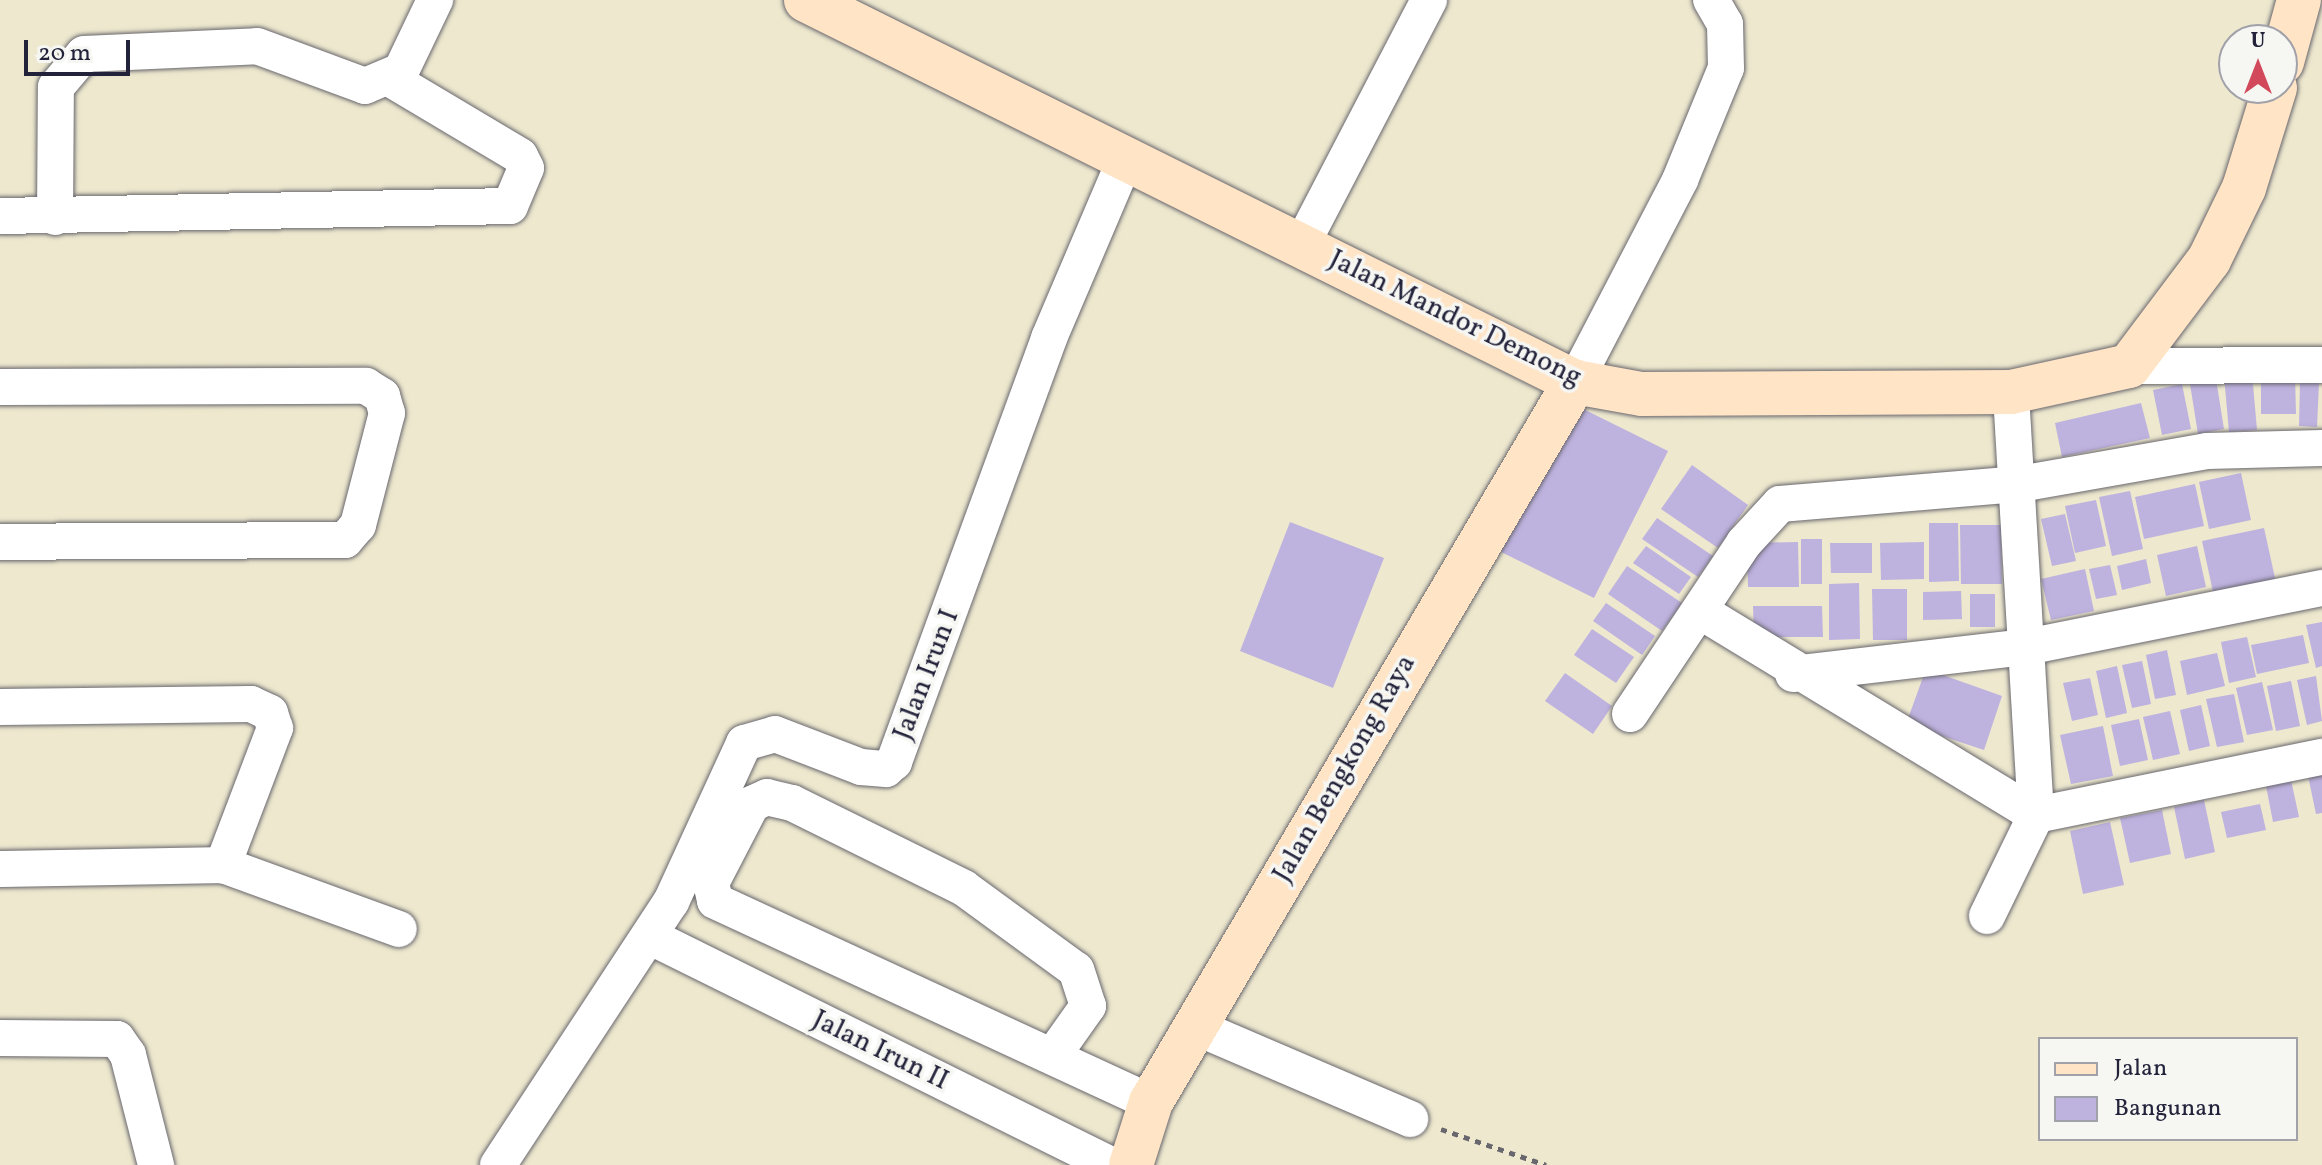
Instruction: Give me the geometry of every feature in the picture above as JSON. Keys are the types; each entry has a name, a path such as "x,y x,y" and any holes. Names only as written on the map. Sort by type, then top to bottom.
{"main road":[{"name":"Jalan Mandor Demong","path":"806,0 1575,382 1723,398 2011,392 2129,366"},
{"path":"2292,24 2299,0"},
{"path":"2129,366 2209,260 2244,188 2270,104"},
{"name":"Jalan Bengkong Raya","path":"1131,1165 1151,1102 1198,1028 1575,382"}],"street":[{"path":"391,79 435,0"},
{"path":"1302,244 1429,0"},
{"path":"1575,382 1680,180 1726,68 1725,24 1711,0"},
{"path":"0,216 55,217 510,206 525,176 520,156 391,79 348,83 257,46 84,54 56,87 55,217"},
{"name":"Jalan Irun I","path":"498,1165 649,936 744,743 775,734 861,767 886,769 894,762 1049,338 1125,160"},
{"path":"2129,366 2322,365"},
{"path":"0,387 366,386 382,396 387,413 358,525 345,540 0,542"},
{"path":"1987,916 2036,815 2020,484 2011,392"},
{"path":"1630,714 1700,611 1780,504 2020,484 2192,453 2322,448"},
{"path":"1793,674 2026,647 2322,588"},
{"path":"1700,611 1793,674 2036,815 2322,757"},
{"path":"0,707 251,704 270,713 275,728 223,865"},
{"path":"1054,1054 1088,1006 1076,970 964,888 792,803 767,797 752,804 711,883 715,901 1054,1054 1151,1102"},
{"path":"0,869 223,865 399,929"},
{"name":"Jalan Irun II","path":"649,936 1111,1165"},
{"path":"1198,1028 1410,1119"},
{"path":"0,1038 117,1039 128,1055 156,1165"}],"path":[{"path":"1410,1119 1546,1165"}],"building":[{"path":"2252,373 2257,430 2229,432 2224,376"},
{"path":"2261,375 2295,375 2296,414 2261,414"},
{"path":"2216,379 2224,429 2198,434 2190,384"},
{"path":"2300,382 2319,383 2317,427 2299,426"},
{"path":"2182,384 2191,429 2162,435 2153,390"},
{"path":"1567,401 1668,451 1594,598 1493,548"},
{"path":"2141,403 2150,438 2062,457 2055,423"},
{"path":"1692,465 1748,505 1718,548 1661,509"},
{"path":"2241,473 2251,520 2209,529 2199,482"},
{"path":"2195,484 2204,526 2144,539 2135,497"},
{"path":"2130,491 2143,549 2112,556 2099,497"},
{"path":"2096,500 2106,546 2075,553 2065,506"},
{"path":"2065,514 2076,561 2052,566 2041,519"},
{"path":"1657,518 1713,556 1698,577 1642,539"},
{"path":"1290,522 1384,558 1333,688 1240,651"},
{"path":"1929,523 1958,523 1959,581 1929,582"},
{"path":"1960,525 2001,525 2002,584 1961,584"},
{"path":"2264,528 2277,587 2215,601 2202,541"},
{"path":"1801,539 1822,539 1822,584 1801,584"},
{"path":"1798,542 1799,587 1748,587 1747,543"},
{"path":"1924,542 1924,579 1881,580 1880,543"},
{"path":"1830,543 1872,543 1872,573 1831,573"},
{"path":"1646,546 1691,577 1679,594 1633,563"},
{"path":"2197,546 2206,587 2166,596 2157,555"},
{"path":"2146,559 2151,583 2122,590 2117,566"},
{"path":"2110,565 2117,595 2096,599 2089,569"},
{"path":"1627,566 1682,603 1662,631 1608,594"},
{"path":"2085,569 2094,611 2051,620 2041,579"},
{"path":"1859,583 1860,639 1829,640 1829,584"},
{"path":"1872,589 1907,589 1907,640 1873,640"},
{"path":"1961,591 1962,619 1923,620 1923,592"},
{"path":"1970,594 1995,594 1995,627 1970,627"},
{"path":"1606,603 1655,636 1642,655 1593,621"},
{"path":"1753,606 1822,606 1823,637 1754,637"},
{"path":"2322,622 2322,666 2316,668 2306,625"},
{"path":"1592,629 1634,657 1616,683 1574,655"},
{"path":"2303,635 2309,663 2257,674 2251,645"},
{"path":"2247,637 2256,677 2229,683 2221,642"},
{"path":"2167,650 2176,695 2155,699 2146,655"},
{"path":"2217,653 2225,686 2187,695 2180,661"},
{"path":"2142,661 2151,704 2132,708 2122,665"},
{"path":"2117,666 2127,713 2106,718 2096,671"},
{"path":"1926,669 2002,696 1984,750 1906,724"},
{"path":"1565,673 1612,706 1593,734 1545,701"},
{"path":"2316,676 2322,721 2307,725 2297,680"},
{"path":"2090,678 2098,715 2072,721 2063,683"},
{"path":"2291,681 2300,726 2276,731 2267,686"},
{"path":"2262,682 2273,730 2247,735 2236,688"},
{"path":"2234,694 2244,742 2217,747 2206,699"},
{"path":"2201,705 2210,746 2189,751 2180,710"},
{"path":"2170,711 2180,754 2153,760 2143,717"},
{"path":"2139,719 2148,760 2120,766 2111,725"},
{"path":"2103,726 2113,776 2071,784 2060,735"},
{"path":"2322,768 2322,813 2316,814 2307,771"},
{"path":"2291,780 2299,817 2273,822 2266,786"},
{"path":"2204,800 2215,852 2185,859 2174,807"},
{"path":"2260,804 2266,830 2227,838 2221,812"},
{"path":"2162,810 2171,854 2130,863 2120,818"},
{"path":"2110,822 2124,885 2083,894 2070,831"}]}
